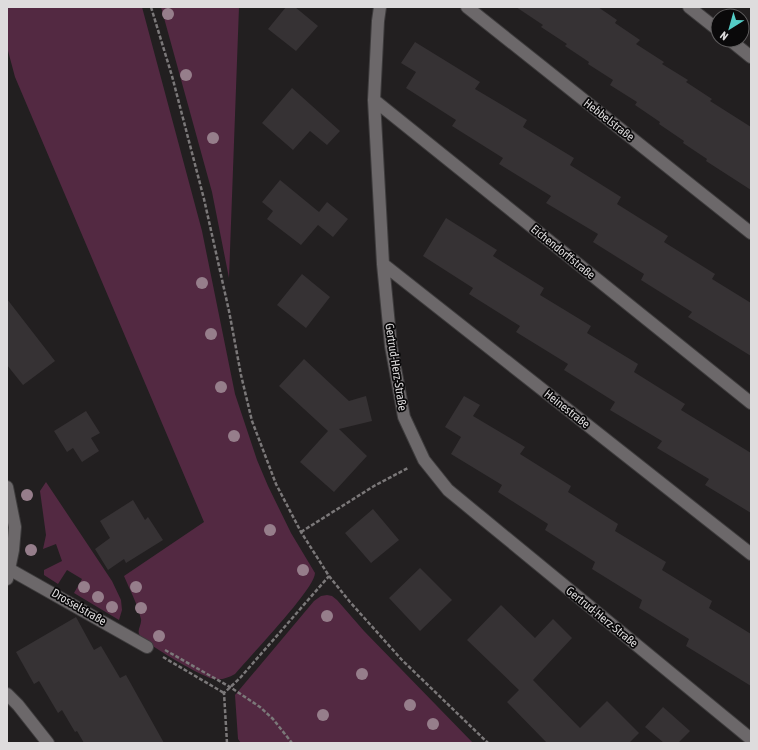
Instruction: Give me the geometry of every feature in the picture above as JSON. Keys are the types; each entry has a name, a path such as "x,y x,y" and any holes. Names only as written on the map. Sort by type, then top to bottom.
{"street":[{"name":"Gertrud-Herz-Straße","path":"380,7 374,100 383,264 391,346 404,417 424,460 448,490 751,739"},
{"name":"Hebbelstraße","path":"467,7 751,232"},
{"path":"689,7 710,24"},
{"path":"740,48 751,57"},
{"name":"Eichendorffstraße","path":"374,100 751,403"},
{"name":"Heinestraße","path":"383,264 751,554"},
{"name":"Drosselstraße","path":"7,487 14,527 13,550 8,574 153,647"},
{"path":"7,694 18,705 48,743"}],"path":[{"path":"151,7 172,76 204,199 252,421 276,484 301,532 329,576 350,602 402,660 488,743"},
{"path":"301,532 374,486 424,460"},
{"path":"227,743 224,693 240,678 329,576"},
{"path":"153,647 230,687 260,707 273,719 292,743"},
{"path":"153,647 224,693"}],"shaded area":[{"path":"7,7 142,7 202,231 235,394 257,460 268,486 291,533 315,573 312,581 304,593 280,624 235,674 227,678 214,679 199,673 153,646 144,640 139,634 141,619 124,576 204,522 15,77 7,47"},
{"path":"161,7 239,7 229,278 212,192"},
{"path":"46,482 112,581 121,600 122,610 119,620 74,593 82,579 67,570 58,584 44,575 44,570 62,561 56,544 43,549 46,535 40,491"},
{"path":"321,596 332,596 337,600 364,631 473,743 241,743 238,739 235,695 314,601"}],"building":[{"path":"286,7 295,7 318,26 296,51 268,29"},
{"path":"516,7 598,7 617,20 615,23 640,40 636,44 664,62 662,64 688,80 686,82 712,99 710,101 751,127 751,190 706,161 707,159 683,143 684,141 659,124 660,122 635,105 637,102 610,85 613,80 588,64 589,62 565,46 567,44 541,27 543,25"},
{"path":"415,42 480,82 475,89 527,120 523,127 574,158 570,165 621,197 617,204 668,236 664,242 715,274 712,279 751,303 751,356 688,317 692,312 641,280 644,274 593,242 598,234 546,203 551,196 499,164 503,158 452,126 456,120 406,88 416,72 401,63"},
{"path":"292,88 340,131 327,145 310,131 293,150 262,123"},
{"path":"280,180 319,212 327,202 348,219 333,237 318,225 301,245 267,219 273,211 262,202"},
{"path":"446,218 497,250 493,256 544,288 540,295 591,326 587,333 638,364 634,372 685,404 681,410 751,453 751,513 705,485 709,479 657,448 662,441 610,410 615,402 564,370 568,364 516,332 520,326 469,294 473,288 423,256"},
{"path":"302,274 330,297 306,328 277,305"},
{"path":"7,299 55,361 23,385 7,365"},
{"path":"304,359 349,401 366,396 372,421 339,429 367,456 334,492 300,462 328,431 279,386"},
{"path":"464,396 480,405 473,416 525,447 520,454 571,486 568,492 618,524 615,531 666,562 662,570 712,601 709,608 751,634 751,686 686,646 689,639 639,608 642,600 592,569 595,562 545,530 548,524 498,492 502,485 451,454 461,437 445,427"},
{"path":"86,411 100,433 91,438 99,451 82,462 73,448 67,452 54,431"},
{"path":"133,500 145,520 148,517 163,540 126,563 124,559 108,570 95,549 110,538 100,521"},
{"path":"373,509 399,540 371,563 345,533"},
{"path":"420,568 452,600 420,631 389,598"},
{"path":"501,605 535,638 553,619 572,638 533,680 580,728 607,701 639,733 629,743 547,743 507,702 519,690 467,640"},
{"path":"76,617 94,650 101,646 120,678 126,675 164,743 84,743 77,731 75,732 62,710 58,713 39,681 34,684 16,652"},
{"path":"663,707 690,731 678,743 664,743 645,727"}]}
